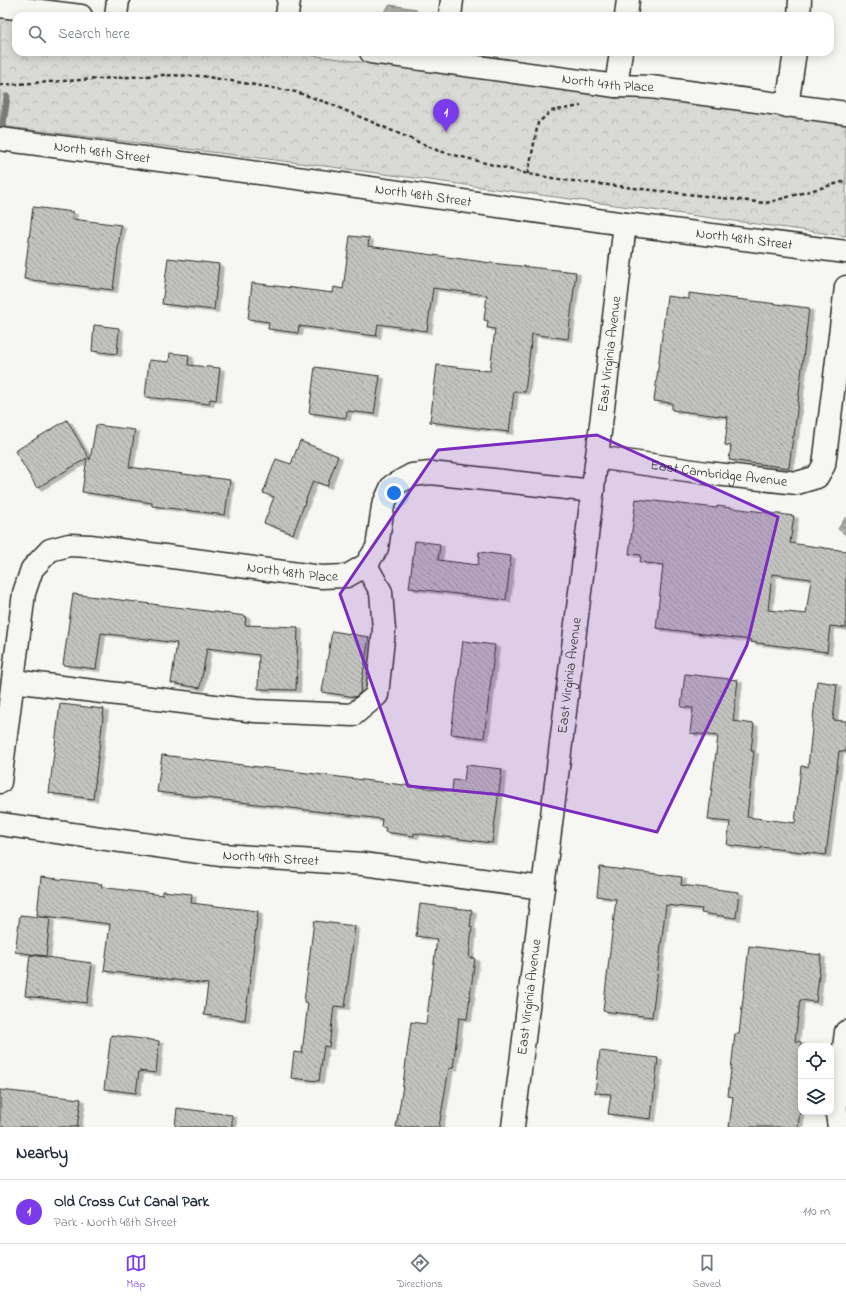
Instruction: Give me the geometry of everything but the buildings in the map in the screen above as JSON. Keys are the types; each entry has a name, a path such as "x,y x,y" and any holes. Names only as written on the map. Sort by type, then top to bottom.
{"street":[{"path":"116,12 118,0"},
{"path":"288,12 289,0"},
{"path":"450,12 452,0"},
{"path":"626,12 628,0"},
{"path":"799,12 800,0"},
{"path":"0,6 49,12"},
{"name":"North 47th Place","path":"431,56 446,57 616,86 651,88 846,113"},
{"path":"616,86 620,56"},
{"path":"787,106 794,56"},
{"name":"North 48th Street","path":"0,139 342,184 625,224 846,252"},
{"name":"East Virginia Avenue","path":"513,1127 625,224"},
{"name":"East Cambridge Avenue","path":"597,457 797,483 817,477 824,464 846,287"},
{"name":"North 48th Place","path":"13,681 24,593 32,569 50,550 69,545 90,546 321,577 347,576 366,565 377,548 383,506 392,486 412,475 431,473 593,491"},
{"path":"0,782 13,681 255,711 353,715 377,695 384,630 381,592 366,565"},
{"name":"North 49th Street","path":"0,824 221,855 363,864 543,888"},
{"path":"840,1114 846,1032"}],"path":[{"path":"0,85 162,75 202,76 296,92 328,103 439,151 528,174 564,180 766,203 846,181"},
{"path":"528,174 538,123 551,111 586,106"}],"highlighted area":[{"path":"597,435 778,517 747,645 657,832 503,795 408,786 340,594 438,450"}],"green space":[{"path":"0,16 12,18 12,56 318,56 618,98 647,98 846,124 846,236 332,167 0,126"}],"water":[{"path":"390,5 416,9 417,12 385,12"},
{"path":"846,517 846,535 838,529"}],"waterway":[{"path":"1,137 7,97"}],"place":[{"name":"Old Cross Cut Canal Park","path":"446,132"}]}
